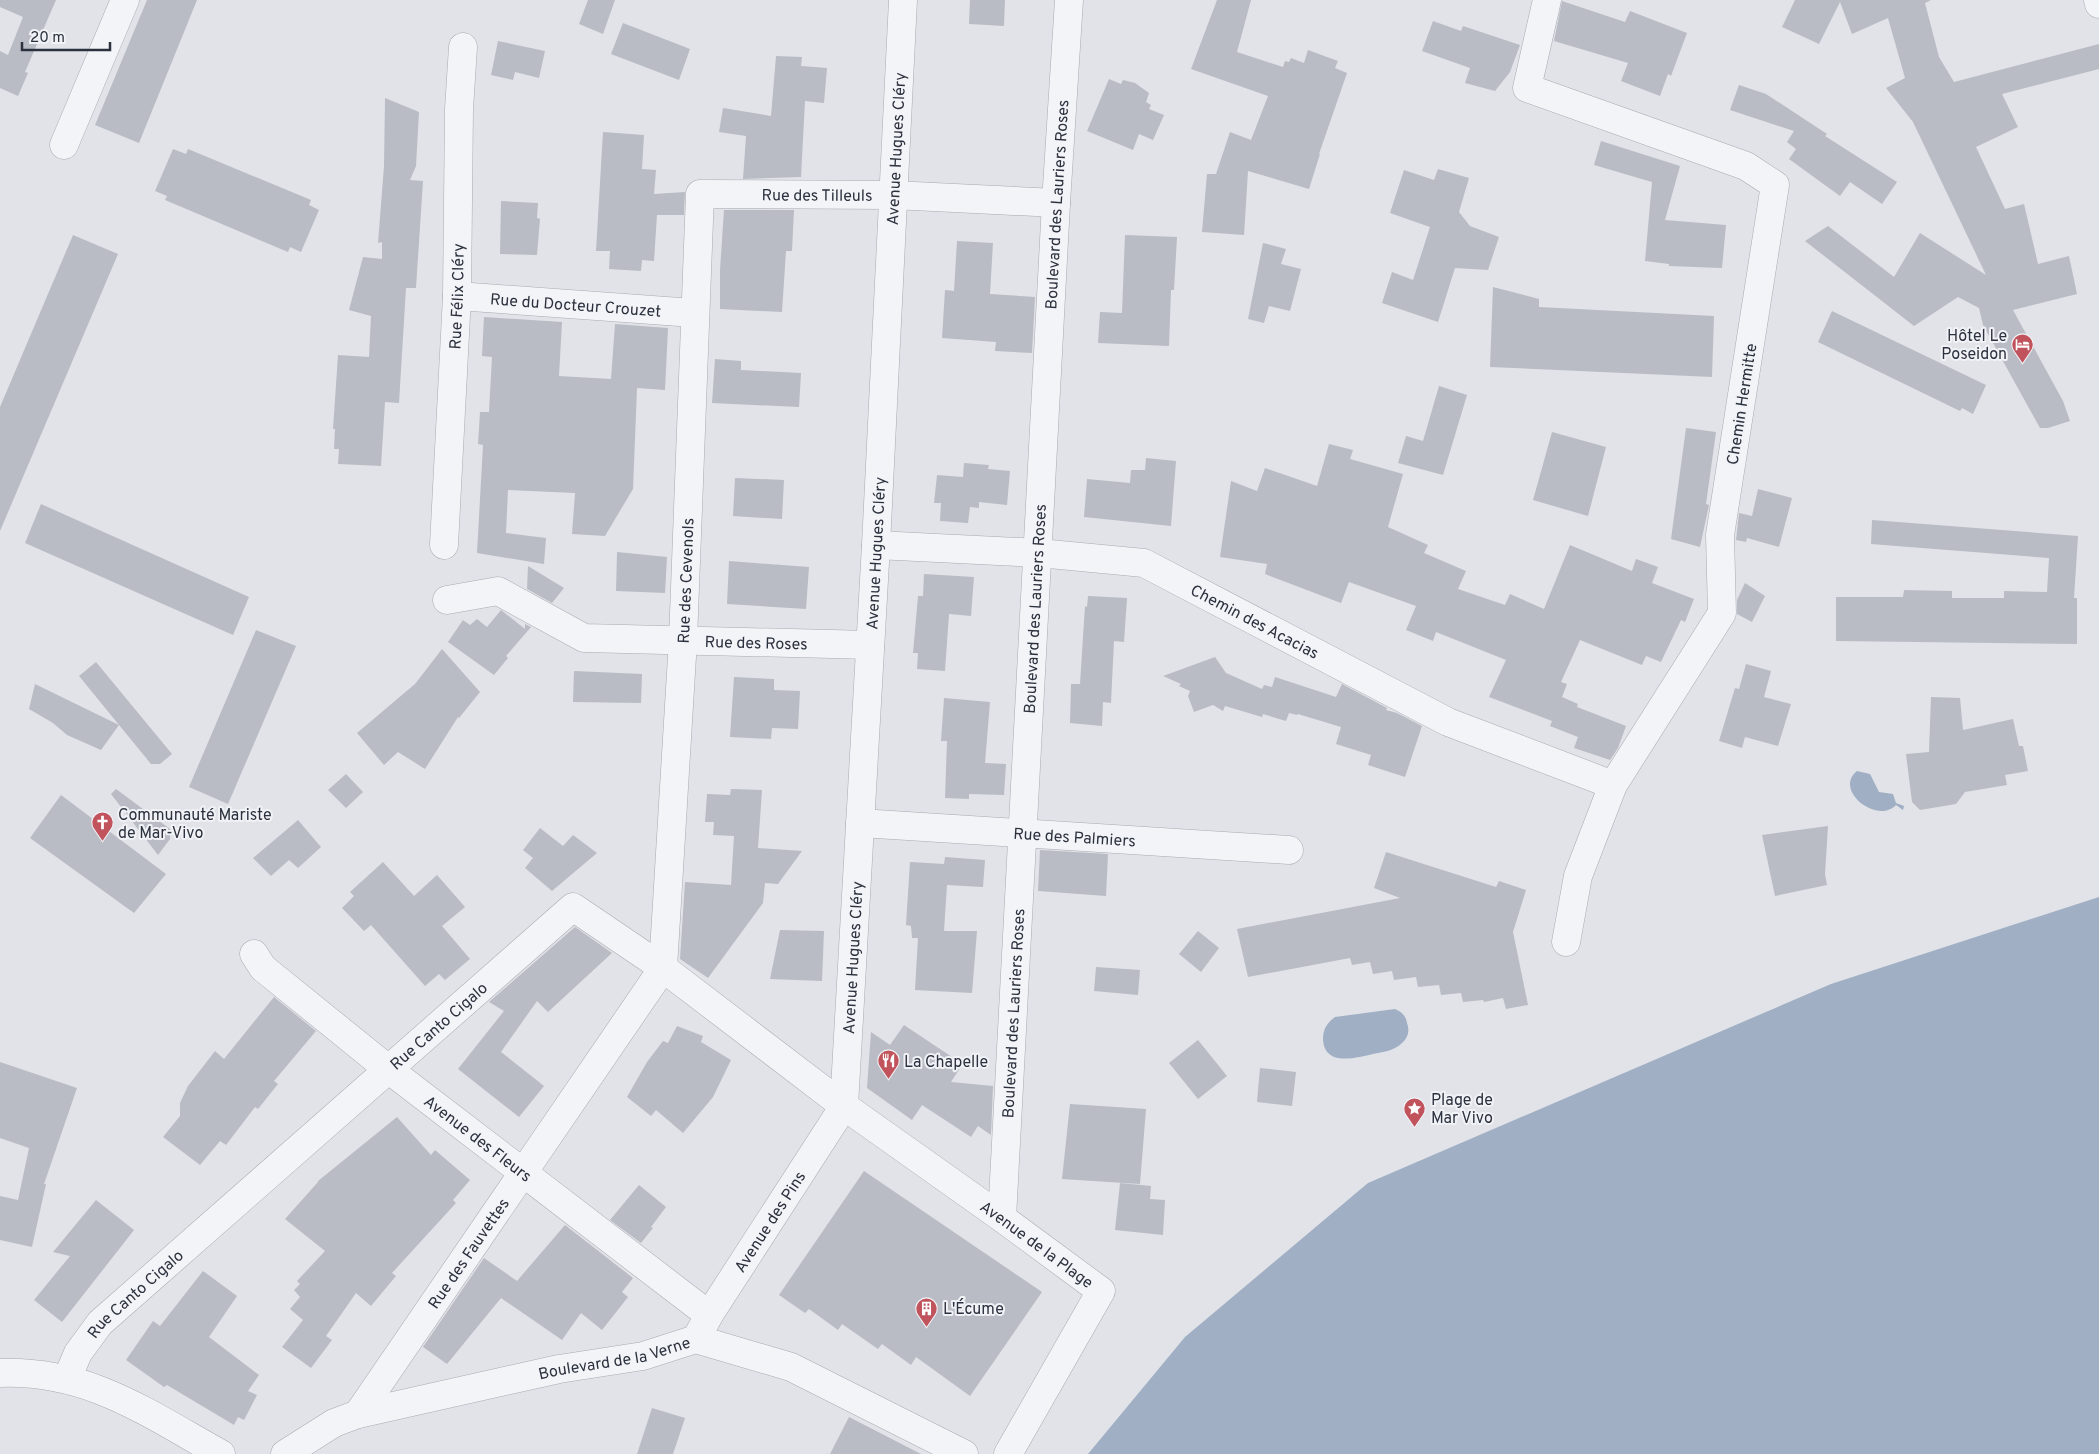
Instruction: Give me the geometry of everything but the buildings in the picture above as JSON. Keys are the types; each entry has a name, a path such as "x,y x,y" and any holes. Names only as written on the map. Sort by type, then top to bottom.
{"street":[{"path":"64,145 124,0"},
{"name":"Avenue Hugues Cléry","path":"844,1106 876,545 903,0"},
{"name":"Boulevard des Lauriers Roses","path":"1002,1218 1039,553 1056,203 1069,0"},
{"name":"Chemin Hermitte","path":"1547,0 1527,88 1746,166 1775,185 1720,535 1722,613 1613,785 1578,876 1566,942"},
{"path":"2098,0 2099,4"},
{"name":"Rue Félix Cléry","path":"444,545 457,296 459,109 463,47"},
{"name":"Rue des Tilleuls","path":"700,194 893,195 1056,203"},
{"name":"Rue des Cevenols","path":"663,968 683,640 700,194"},
{"name":"Rue du Docteur Crouzet","path":"457,296 694,313"},
{"name":"Chemin des Acacias","path":"876,545 1039,553 1144,563 1448,722 1613,785"},
{"name":"Rue des Roses","path":"447,600 498,591 584,638 870,645"},
{"name":"Rue des Palmiers","path":"860,823 1288,850"},
{"name":"Rue Canto Cigalo","path":"67,1379 78,1353 100,1323 574,907 663,968 844,1106"},
{"name":"Avenue des Fleurs","path":"254,954 263,968 388,1069 709,1315"},
{"name":"Rue des Fauvettes","path":"358,1414 663,968"},
{"name":"Avenue de la Plage","path":"844,1106 1101,1291 1008,1454"},
{"name":"Avenue des Pins","path":"696,1339 709,1315 844,1106"},
{"name":"Boulevard de la Verne","path":"285,1454 334,1423 358,1414 559,1369 643,1356 696,1339 791,1367 964,1454"},
{"path":"0,1373 26,1372 67,1379 109,1392 160,1418 221,1454"}],"water":[{"path":"1857,771 1870,774 1879,792 1893,794 1896,803 1904,806 1903,810 1896,805 1888,810 1879,811 1860,803 1850,787 1851,779"},
{"path":"2099,897 2099,1454 1088,1454 1185,1337 1368,1183 1831,984"},
{"path":"1395,1009 1405,1016 1408,1034 1406,1039 1395,1048 1358,1057 1342,1058 1329,1054 1325,1048 1323,1035 1328,1024 1335,1017"}],"place":[{"name":"Hôtel Le Poseidon","path":"2023,363"},
{"name":"Communauté Mariste de Mar-Vivo","path":"102,842"},
{"name":"La Chapelle","path":"888,1080"},
{"name":"Plage de Mar Vivo","path":"1415,1127"},
{"name":"L'Écume","path":"927,1327"}]}
